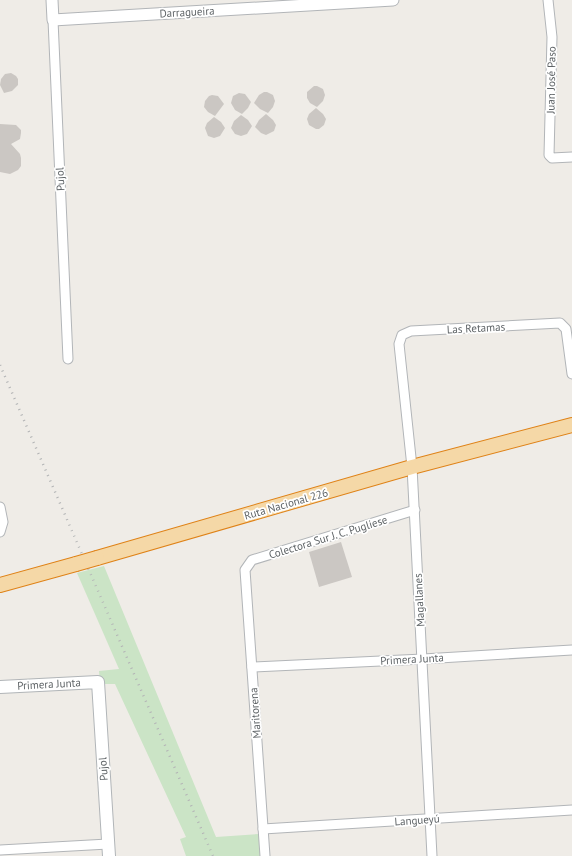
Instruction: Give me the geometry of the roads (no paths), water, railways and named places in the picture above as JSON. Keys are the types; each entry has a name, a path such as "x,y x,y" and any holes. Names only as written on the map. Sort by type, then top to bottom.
{"highway":[{"name":"Ruta Nacional 226","path":"0,585 412,467 572,425"}],"main road":[{"name":"Primera Junta","path":"0,686 98,682"},
{"name":"Pujol","path":"98,682 109,856"}],"street":[{"name":"Pujol","path":"52,0 68,358"},
{"name":"Darragueira","path":"53,20 393,0"},
{"name":"Juan José Paso","path":"548,0 552,37 549,155 552,158 572,157"},
{"name":"Las Retamas","path":"399,344 402,335 411,331 560,323 566,329 572,374"},
{"name":"Magallanes","path":"399,344 415,510 432,856"},
{"path":"0,507 3,522 0,532"},
{"name":"Colectora Sur J. C. Pugliese","path":"245,570 252,560 415,510"},
{"name":"Maritorena","path":"245,570 265,856"},
{"name":"Primera Junta","path":"252,667 572,650"},
{"name":"Langueyú","path":"263,829 572,810"},
{"path":"0,850 108,844"}],"railway":[{"path":"0,365 213,856"}]}
